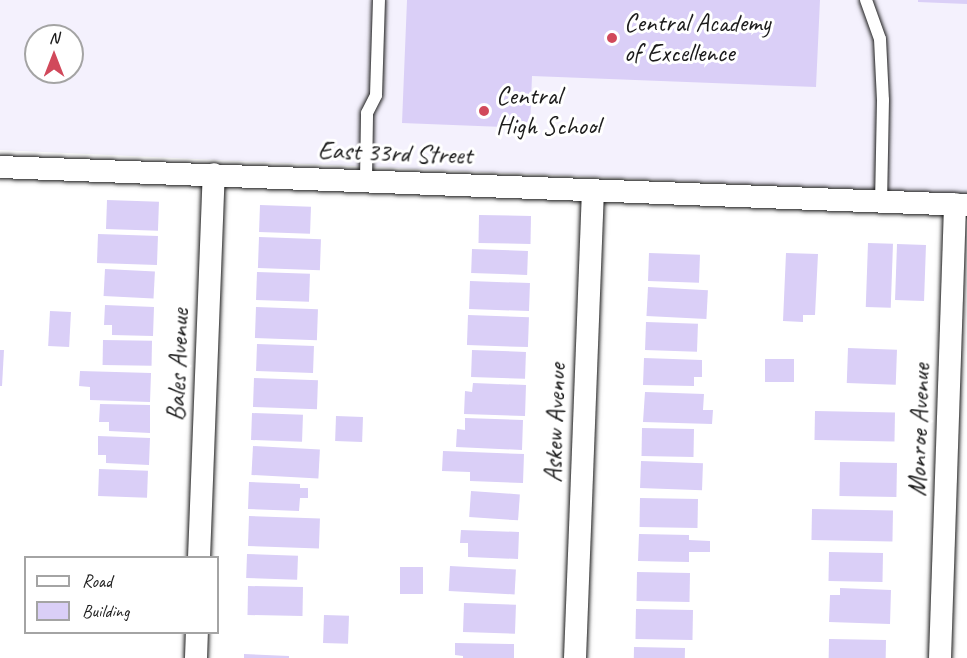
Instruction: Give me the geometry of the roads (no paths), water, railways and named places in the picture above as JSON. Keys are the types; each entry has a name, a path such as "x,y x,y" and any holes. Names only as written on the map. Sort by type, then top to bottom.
{"street":[{"name":"East 33rd Street","path":"0,167 961,204"},
{"name":"Bales Avenue","path":"199,556 214,174"},
{"name":"Askew Avenue","path":"575,658 593,190"},
{"name":"Monroe Avenue","path":"940,658 961,204"},
{"path":"196,634 196,658"}],"lane":[{"path":"366,180 367,113 376,95 379,0"},
{"path":"866,0 880,39 883,100 881,201"}],"place":[{"name":"Central Academy of Excellence","path":"612,38"},
{"name":"Central High School","path":"484,111"}]}
